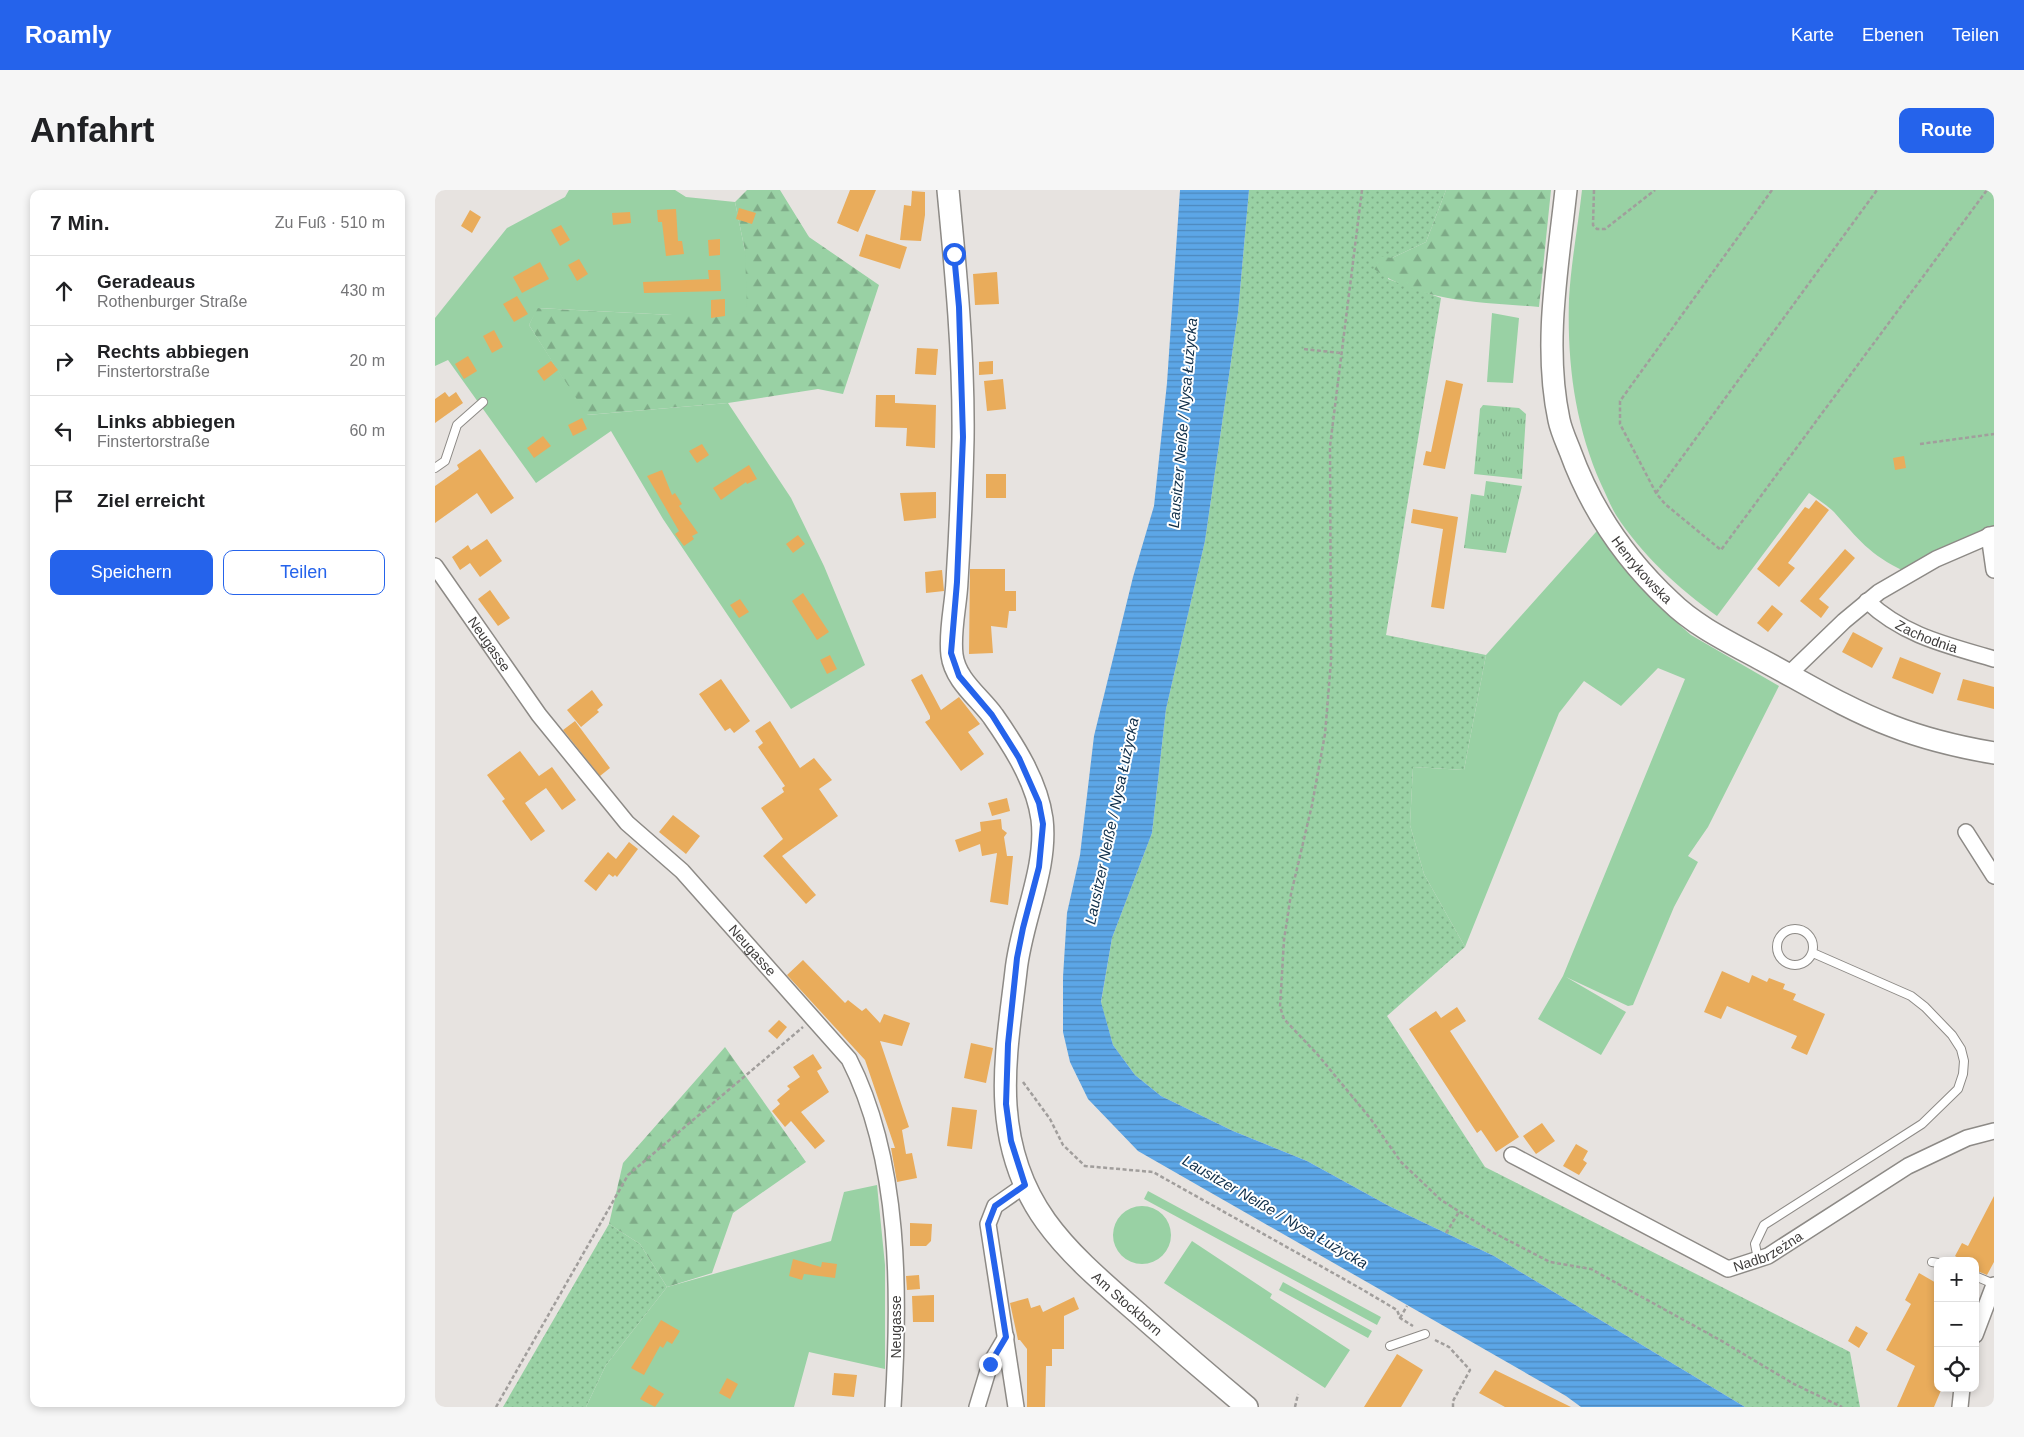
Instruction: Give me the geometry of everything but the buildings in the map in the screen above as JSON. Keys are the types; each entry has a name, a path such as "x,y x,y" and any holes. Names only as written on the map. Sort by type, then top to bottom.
{"street":[{"name":"Am Stockborn","path":"948,190 959,307 963,437 957,582 951,653 959,676 992,715 1019,758 1039,803 1043,824 1039,867 1017,958 1008,1054 1006,1104 1011,1141 1025,1185 1045,1223 1081,1262 1247,1407"},
{"name":"Henrykowska","path":"1566,190 1554,300 1552,364 1559,421 1578,472 1604,523 1638,568 1671,603 1720,637 1789,674 1894,727 1939,742 1994,753"},
{"path":"1789,674 1867,601 1920,568 1991,534 1994,570"},
{"name":"Neugasse","path":"435,566 539,715 621,815 682,872 849,1060 860,1080 886,1174 896,1293 893,1407"},
{"name":"Zachodnia","path":"1867,601 1900,627 1932,640 1994,659"},
{"path":"1966,832 1994,876"},
{"name":"Nadbrzeżna","path":"1512,1155 1728,1269 1769,1256 1908,1166 1967,1138 1994,1131"},
{"path":"1016,1407 988,1224 995,1206 1025,1185"},
{"path":"1979,1325 1994,1285"},
{"path":"977,1407 990,1364 1006,1337"},
{"path":"1960,1407 1962,1392"}],"lane":[{"path":"435,468 445,461 457,425 483,402"},
{"path":"1799,929 1805,931 1813,940 1813,953 1805,962 1799,964 1788,963 1778,951 1778,940 1786,931 1799,929"},
{"path":"1759,1259 1755,1244 1765,1225 1922,1124 1958,1089 1963,1074 1964,1061 1961,1048 1952,1035 1925,1006 1911,996 1813,953"},
{"path":"1979,1278 1994,1285"},
{"path":"1390,1346 1425,1334"}],"path":[{"path":"1361,190 1330,446 1331,661 1325,734 1312,805 1291,894 1284,940 1280,1007 1284,1019 1291,1029 1318,1055 1370,1118 1401,1162 1441,1200 1459,1212 1550,1262 1591,1269 1720,1340 1794,1384 1842,1407"},
{"path":"1595,190 1593,225 1597,229 1605,229 1655,190"},
{"path":"1772,190 1620,401 1620,424 1656,493 1665,504 1721,550 1987,190"},
{"path":"1656,493 1877,190"},
{"path":"1304,349 1341,353"},
{"path":"1920,444 1994,434"},
{"path":"496,1407 628,1175 738,1084 813,1018"},
{"path":"1022,1080 1050,1119 1063,1145 1085,1166 1153,1172 1358,1287 1397,1310 1401,1318 1407,1306"},
{"path":"1446,1233 1459,1212"},
{"path":"1425,1334 1449,1348 1470,1370 1453,1400 1453,1407"},
{"path":"1295,1407 1298,1394"}],"green space":[{"path":"569,190 675,190 686,197 735,202 745,251 747,310 736,315 672,315 538,308 529,325 587,415 728,403 791,498 824,566 865,665 791,709 663,519 611,431 536,483 448,360 435,366 435,318 507,228 565,197"},
{"path":"747,190 780,190 809,237 879,285 843,394 818,389 728,403 586,415 529,325 537,308 672,315 745,251 735,202"},
{"path":"1249,190 1446,190 1426,242 1392,258 1388,279 1441,298 1386,635 1486,655 1464,770 1413,767 1410,825 1424,874 1465,947 1387,1016 1485,1167 1850,1352 1860,1407 1745,1407 1494,1256 1389,1206 1307,1161 1233,1131 1161,1096 1135,1075 1113,1045 1101,1003 1112,938 1152,833 1166,709 1205,541 1238,313"},
{"path":"1446,190 1551,190 1539,307 1475,302 1432,295 1412,289 1374,269 1377,256 1392,258 1426,242"},
{"path":"1582,190 1994,190 1994,529 1904,571 1873,552 1831,509 1809,493 1717,616 1688,594 1637,544 1616,515 1592,462 1585,439 1571,370 1569,347 1571,272"},
{"path":"1492,313 1519,318 1513,383 1487,382"},
{"path":"1483,405 1519,408 1526,414 1522,479 1474,474 1480,409"},
{"path":"1486,481 1522,486 1506,553 1464,548 1471,494 1484,496"},
{"path":"1604,523 1675,621 1691,635 1779,686 1708,827 1688,856 1698,862 1674,907 1633,1005 1628,1006 1566,977 1626,1012 1601,1055 1538,1019 1563,976 1685,679 1658,668 1621,706 1584,681 1559,713 1465,947 1424,874 1410,825 1413,767 1464,770 1486,655"},
{"path":"725,1047 806,1162 733,1213 712,1273 667,1287 640,1244 609,1224 623,1163"},
{"path":"877,1185 885,1265 885,1369 809,1352 794,1407 586,1407 606,1365 667,1287 831,1241 844,1192"},
{"path":"1148,1191 1381,1317 1377,1325 1144,1199"},
{"path":"1136,1206 1148,1206 1163,1214 1171,1229 1171,1241 1163,1256 1148,1264 1136,1264 1121,1256 1113,1241 1113,1229 1121,1214"},
{"path":"609,1224 640,1244 667,1287 606,1365 586,1407 503,1407"},
{"path":"1192,1241 1272,1294 1270,1298 1350,1350 1325,1388 1164,1283"},
{"path":"1283,1282 1372,1331 1368,1338 1279,1290"}],"water":[{"name":"Lausitzer Neiße / Nysa Łużycka","path":"1180,190 1249,190 1238,313 1205,541 1166,709 1152,833 1112,938 1101,1002 1113,1045 1135,1075 1161,1096 1233,1131 1307,1161 1389,1206 1494,1256 1745,1407 1581,1407 1566,1396 1138,1151 1088,1099 1070,1062 1063,1032 1063,977 1067,913 1080,855 1094,736 1133,577 1154,506 1167,383"}],"route":[{"path":"954,254 959,307 963,437 956,603 951,636 951,653 959,676 992,715 1019,758 1039,803 1043,824 1043,846 1039,867 1017,958 1008,1044 1006,1104 1011,1141 1025,1185 995,1206 988,1224 1006,1337 990,1364"}]}
